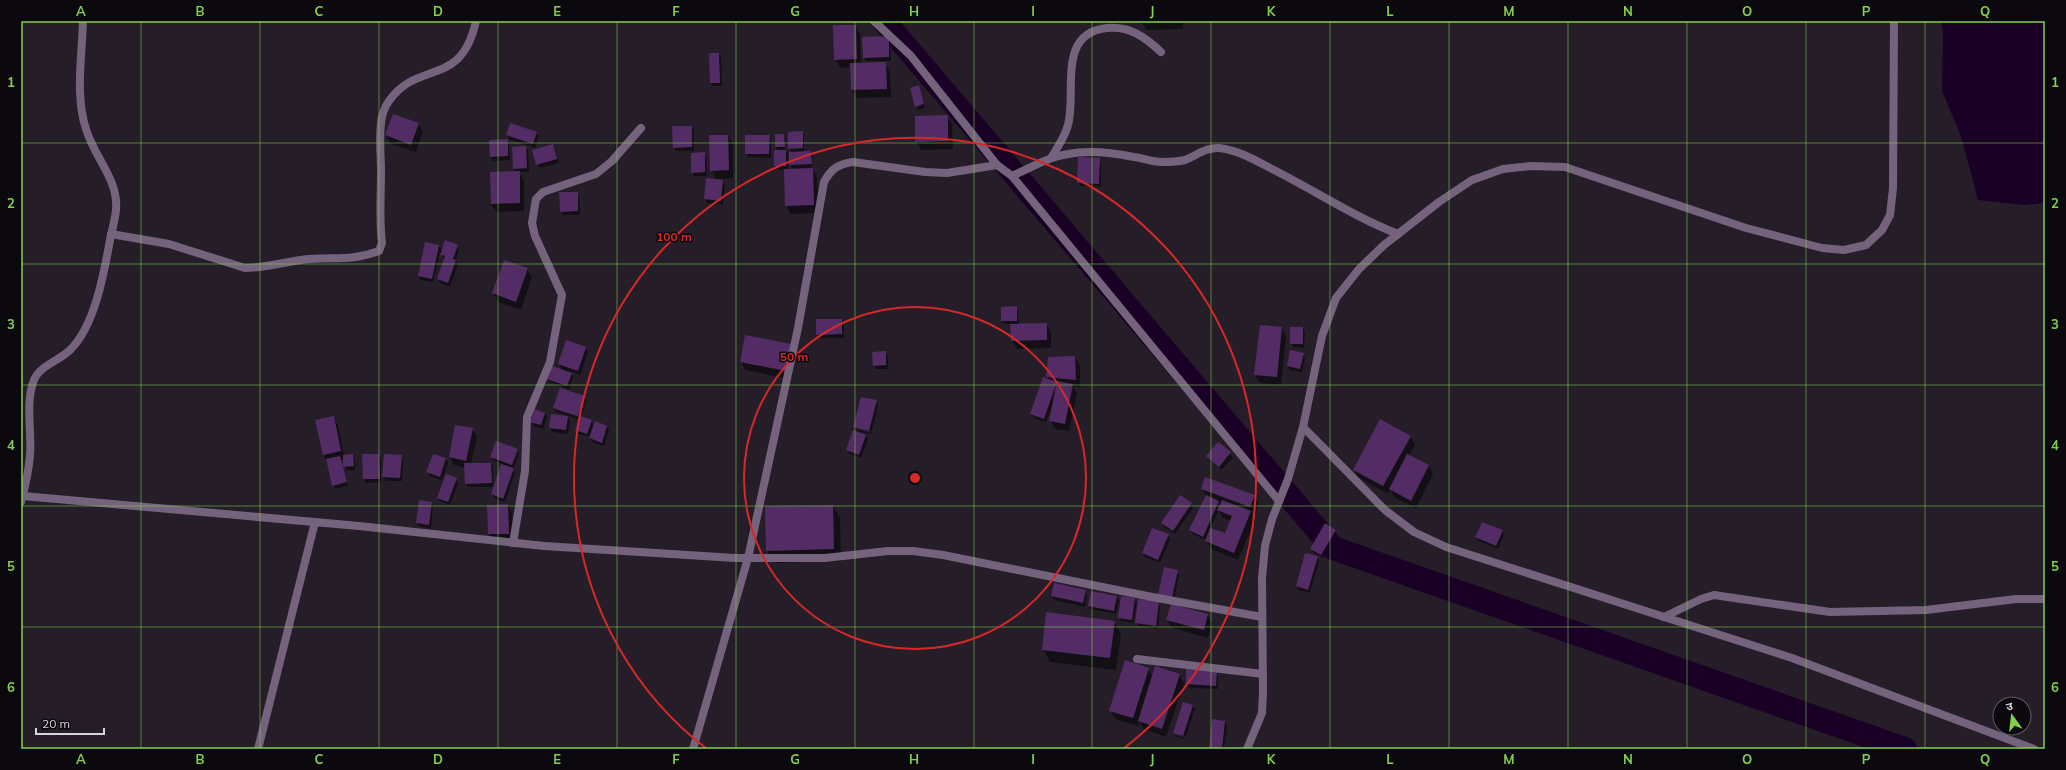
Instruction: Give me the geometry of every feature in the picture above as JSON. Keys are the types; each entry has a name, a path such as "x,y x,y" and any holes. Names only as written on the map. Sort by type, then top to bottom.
{"street":[{"path":"83,21 80,94 82,113 85,129 112,182 115,194 116,210 101,288 82,333 71,349 34,377 30,388 30,455 22,499 315,522 513,543 748,558 825,558 888,551 913,551 943,554 1152,597 1262,617"},
{"path":"111,234 169,244 245,268 257,268 311,259 352,259 379,251 382,243 381,122 388,101 401,88 414,80 448,67 458,60 466,50 476,21"},
{"path":"874,21 911,56 997,165 1012,176 1279,501"},
{"path":"1247,749 1262,713 1262,617 1265,546 1279,501 1288,479 1303,427 1322,336 1336,298 1359,269 1398,234 1439,202 1472,180 1503,169 1531,166 1565,168 1746,228 1822,248 1844,250 1866,245 1882,230 1890,215 1893,188 1894,21"},
{"path":"1051,158 1068,125 1072,60 1080,42 1089,33 1100,29 1114,28 1130,30 1145,38 1161,52"},
{"path":"513,543 525,471 527,417 550,362 562,295 535,236 532,224 536,199 543,192 596,174 612,161 641,128"},
{"path":"1012,176 1051,158 1068,154 1085,153 1133,157 1159,162 1176,162 1185,160 1207,150 1216,148 1226,149 1248,156 1301,183 1368,222 1398,234"},
{"path":"693,749 748,558 798,328 824,182 830,171 842,164 853,162 925,172 947,173 997,165"},
{"path":"1303,427 1384,510 1414,532 1446,548 1792,658 2034,749"},
{"path":"258,749 315,522"},
{"path":"1664,617 1701,599 1714,595 1830,612 1926,610 2016,599 2045,599"},
{"path":"1137,659 1263,674"}],"shaded area":[{"path":"1941,21 2040,21 2045,26 2045,203 2024,205 1978,200 1961,136 1942,91 1943,32"}],"building":[{"path":"833,25 856,25 857,59 834,60"},
{"path":"889,36 889,57 863,58 862,37"},
{"path":"709,53 719,53 720,83 710,83"},
{"path":"886,62 887,89 851,90 850,63"},
{"path":"919,85 924,104 915,107 910,88"},
{"path":"393,114 419,123 411,145 385,135"},
{"path":"948,115 948,141 915,142 915,116"},
{"path":"510,123 537,132 533,144 506,135"},
{"path":"672,126 692,126 692,147 673,148"},
{"path":"803,131 803,148 788,149 788,132"},
{"path":"775,134 784,134 785,147 775,147"},
{"path":"709,135 728,135 729,170 710,171"},
{"path":"745,135 770,135 769,154 745,154"},
{"path":"508,139 508,156 490,157 489,140"},
{"path":"553,144 557,159 536,165 532,150"},
{"path":"526,146 527,168 513,169 512,147"},
{"path":"774,150 786,150 786,166 774,166"},
{"path":"811,151 812,164 789,165 789,152"},
{"path":"705,152 705,172 691,173 691,153"},
{"path":"1078,157 1100,158 1099,184 1077,183"},
{"path":"813,168 814,205 785,206 784,169"},
{"path":"520,171 520,203 491,204 490,172"},
{"path":"706,178 723,180 721,201 704,199"},
{"path":"559,192 578,192 578,211 560,212"},
{"path":"445,240 458,245 453,259 456,260 448,283 437,279 445,256 440,255"},
{"path":"425,242 439,245 432,279 418,276"},
{"path":"504,260 528,268 516,302 492,293"},
{"path":"1017,306 1017,321 1001,321 1001,307"},
{"path":"816,319 842,319 842,334 816,335"},
{"path":"1047,323 1047,340 1011,341 1010,324"},
{"path":"1260,325 1282,327 1277,377 1254,375"},
{"path":"1290,327 1303,327 1303,344 1290,344"},
{"path":"745,335 791,344 786,371 740,362"},
{"path":"566,340 586,347 578,371 558,364"},
{"path":"1290,350 1304,353 1300,369 1287,366"},
{"path":"886,351 886,365 873,366 872,352"},
{"path":"1075,356 1076,380 1046,377 1048,357"},
{"path":"552,366 572,373 567,386 547,379"},
{"path":"1043,377 1057,382 1044,419 1030,414"},
{"path":"1057,381 1073,384 1065,424 1049,421"},
{"path":"560,388 585,396 578,416 553,408"},
{"path":"861,397 877,400 869,431 853,427"},
{"path":"535,409 545,413 541,425 530,422"},
{"path":"551,414 568,416 566,430 549,428"},
{"path":"334,416 341,451 323,455 315,420"},
{"path":"580,416 592,420 587,434 575,430"},
{"path":"1380,419 1411,436 1383,486 1353,470"},
{"path":"595,421 607,426 602,443 589,438"},
{"path":"455,425 473,428 466,461 449,457"},
{"path":"853,430 866,435 859,455 846,450"},
{"path":"496,441 518,449 512,465 490,457"},
{"path":"1218,442 1231,452 1219,467 1206,456"},
{"path":"353,454 354,466 343,467 343,455"},
{"path":"362,454 379,454 380,479 363,479"},
{"path":"384,454 402,455 400,478 382,477"},
{"path":"433,454 446,458 440,477 426,472"},
{"path":"1407,454 1429,465 1411,501 1389,489"},
{"path":"340,456 347,482 332,486 326,459"},
{"path":"464,463 491,463 492,483 465,484"},
{"path":"501,464 514,468 503,499 491,494"},
{"path":"446,474 457,478 448,502 437,498"},
{"path":"1205,477 1255,495 1250,507 1201,489"},
{"path":"1180,495 1192,503 1173,531 1161,523"},
{"path":"1206,495 1219,501 1203,537 1189,530"},
{"path":"419,500 432,502 429,525 416,523"},
{"path":"1222,500 1251,511 1234,553 1205,541 1210,528 1225,533 1232,516 1217,510"},
{"path":"508,504 509,534 488,534 487,505"},
{"path":"833,505 834,549 766,551 765,506"},
{"path":"1482,522 1503,530 1496,546 1475,537"},
{"path":"1325,523 1336,530 1321,555 1310,549"},
{"path":"1152,528 1169,534 1158,560 1142,553"},
{"path":"1305,553 1318,556 1308,590 1296,586"},
{"path":"1164,567 1178,570 1172,598 1158,595"},
{"path":"1054,583 1086,590 1083,603 1051,596"},
{"path":"1091,591 1117,596 1114,611 1088,606"},
{"path":"1121,596 1135,598 1132,620 1118,618"},
{"path":"1138,599 1159,601 1156,626 1135,623"},
{"path":"1171,604 1208,614 1204,630 1166,620"},
{"path":"1046,612 1115,621 1110,658 1042,650"},
{"path":"1125,660 1149,668 1133,718 1109,711"},
{"path":"1155,666 1180,674 1162,729 1138,721"},
{"path":"1186,669 1217,671 1216,686 1186,684"},
{"path":"1183,702 1193,705 1183,736 1173,733"},
{"path":"1212,719 1225,721 1222,749 1209,749"}],"waterway":[{"path":"884,21 1333,548 1905,749"}]}
